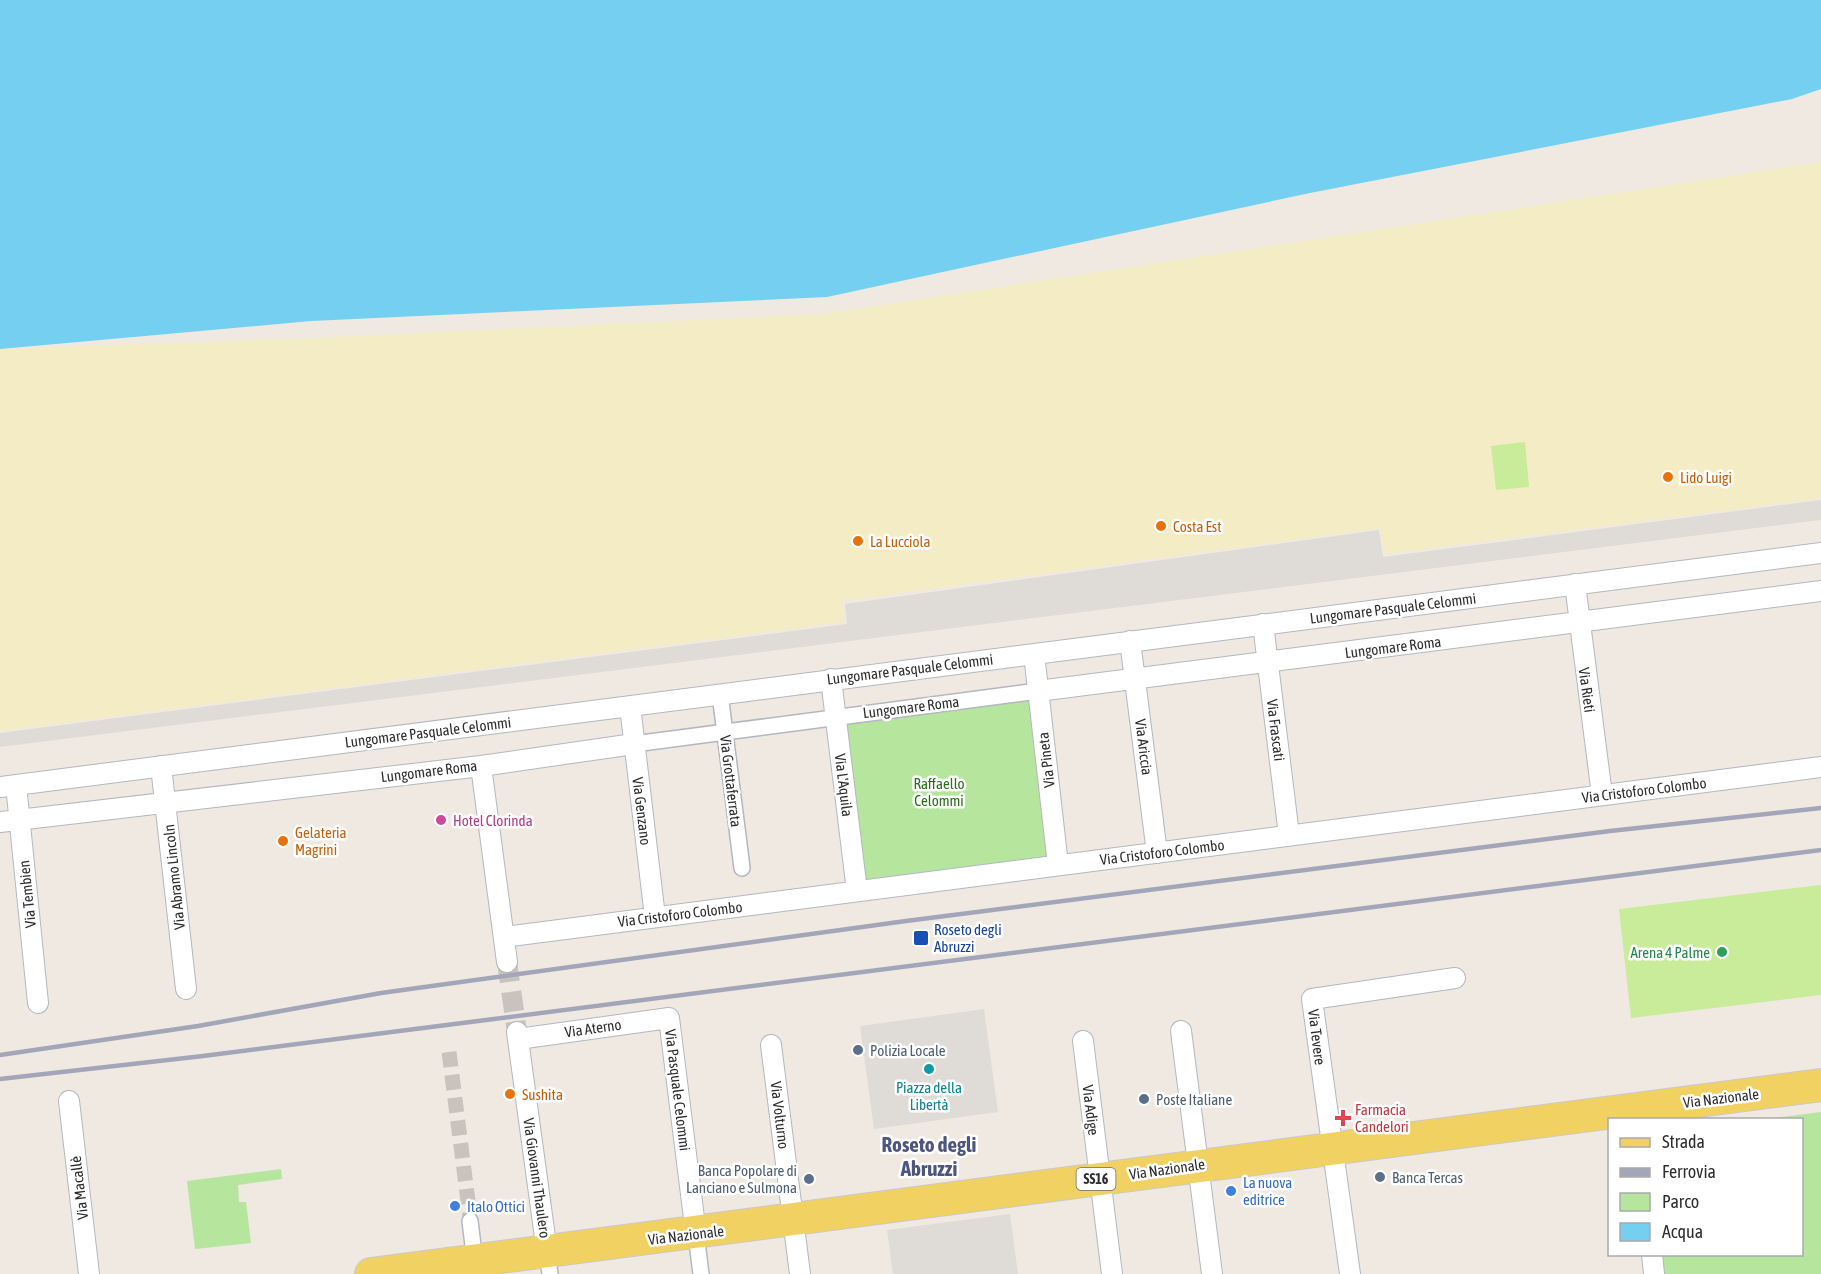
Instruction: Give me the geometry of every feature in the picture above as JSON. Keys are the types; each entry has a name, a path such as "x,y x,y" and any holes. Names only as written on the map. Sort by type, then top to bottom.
{"main road":[{"name":"Via Nazionale","path":"378,1274 475,1262 549,1263 696,1234 794,1220 1198,1165 1636,1114 1821,1085"}],"street":[{"name":"Lungomare Pasquale Celommi","path":"8,786 1821,553"},
{"name":"Via Rieti","path":"1575,584 1602,795"},
{"name":"Lungomare Roma","path":"10,820 481,765 835,716 1579,624 1821,591"},
{"name":"Via Frascati","path":"1263,624 1289,835"},
{"name":"Via Ariccia","path":"1130,641 1157,853"},
{"name":"Via Pineta","path":"1034,654 1058,865"},
{"name":"Via L'Aquila","path":"831,680 857,891"},
{"name":"Via Grottaferrata","path":"720,694 742,867"},
{"name":"Via Genzano","path":"630,705 655,917"},
{"path":"481,765 507,962"},
{"name":"Via Abramo Lincoln","path":"161,766 186,988"},
{"name":"Via Cristoforo Colombo","path":"504,937 1821,767"},
{"name":"Via Tembien","path":"8,786 10,820 38,1003"},
{"name":"Via Tevere","path":"1331,1149 1312,999 1455,978"},
{"name":"Via Aterno","path":"518,1035 669,1018"},
{"name":"Via Pasquale Celommi","path":"669,1018 696,1234"},
{"path":"1181,1031 1212,1274"},
{"name":"Via Giovanni Thaulero","path":"518,1035 549,1263"},
{"name":"Via Adige","path":"1083,1041 1112,1274"},
{"name":"Via Volturno","path":"771,1046 800,1274"},
{"name":"Via Macallè","path":"69,1101 89,1274"},
{"path":"1331,1149 1350,1274"},
{"path":"470,1221 475,1262"},
{"path":"696,1234 701,1274"},
{"path":"1652,1256 1654,1274"}],"green space":[{"path":"1525,442 1529,487 1496,490 1491,446"},
{"name":"Raffaello Celommi","path":"1031,698 1051,860 862,884 842,721"},
{"name":"Arena 4 Palme","path":"1821,885 1821,995 1631,1018 1619,909"},
{"path":"1821,1112 1821,1274 1660,1274 1657,1256 1803,1256 1803,1118 1773,1118"},
{"path":"281,1169 282,1179 238,1185 239,1202 246,1202 251,1243 195,1249 187,1181"}],"sand":[{"path":"1821,162 1821,498 1385,554 1380,528 842,601 844,622 0,731 0,349 310,338 823,314"}],"shaded area":[{"path":"1821,500 1821,520 0,747 0,733 847,624 845,604 1379,530 1383,557"},
{"name":"Piazza della Libertà","path":"984,1009 998,1112 874,1129 860,1026"},
{"path":"1010,1214 1018,1274 893,1274 887,1230"}],"water":[{"path":"0,0 1821,0 1821,89 1792,99 1310,193 827,297 311,321 0,349"}],"tunnel":[{"path":"507,962 517,1032"},
{"path":"449,1052 470,1217"}],"railway":[{"path":"0,1055 198,1026 381,993 906,921 1610,831 1821,808"},
{"path":"0,1079 203,1056 1821,850"}],"place":[{"name":"Lido Luigi","path":"1668,477"},
{"name":"Costa Est","path":"1161,526"},
{"name":"La Lucciola","path":"858,541"},
{"name":"Hotel Clorinda","path":"441,820"},
{"name":"Gelateria Magrini","path":"283,841"},
{"name":"Roseto degli Abruzzi","path":"921,938"},
{"name":"Arena 4 Palme","path":"1722,952"},
{"name":"Polizia Locale","path":"858,1050"},
{"name":"Piazza della Libertà","path":"929,1069"},
{"name":"Sushita","path":"510,1094"},
{"name":"Poste Italiane","path":"1144,1099"},
{"name":"Farmacia Candelori","path":"1343,1118"},
{"name":"Banca Tercas","path":"1380,1177"},
{"name":"Banca Popolare di Lanciano e Sulmona","path":"809,1179"},
{"name":"La nuova editrice","path":"1231,1191"},
{"name":"Italo Ottici","path":"455,1206"}],"district":[{"name":"Roseto degli Abruzzi","path":"929,1156"}]}
